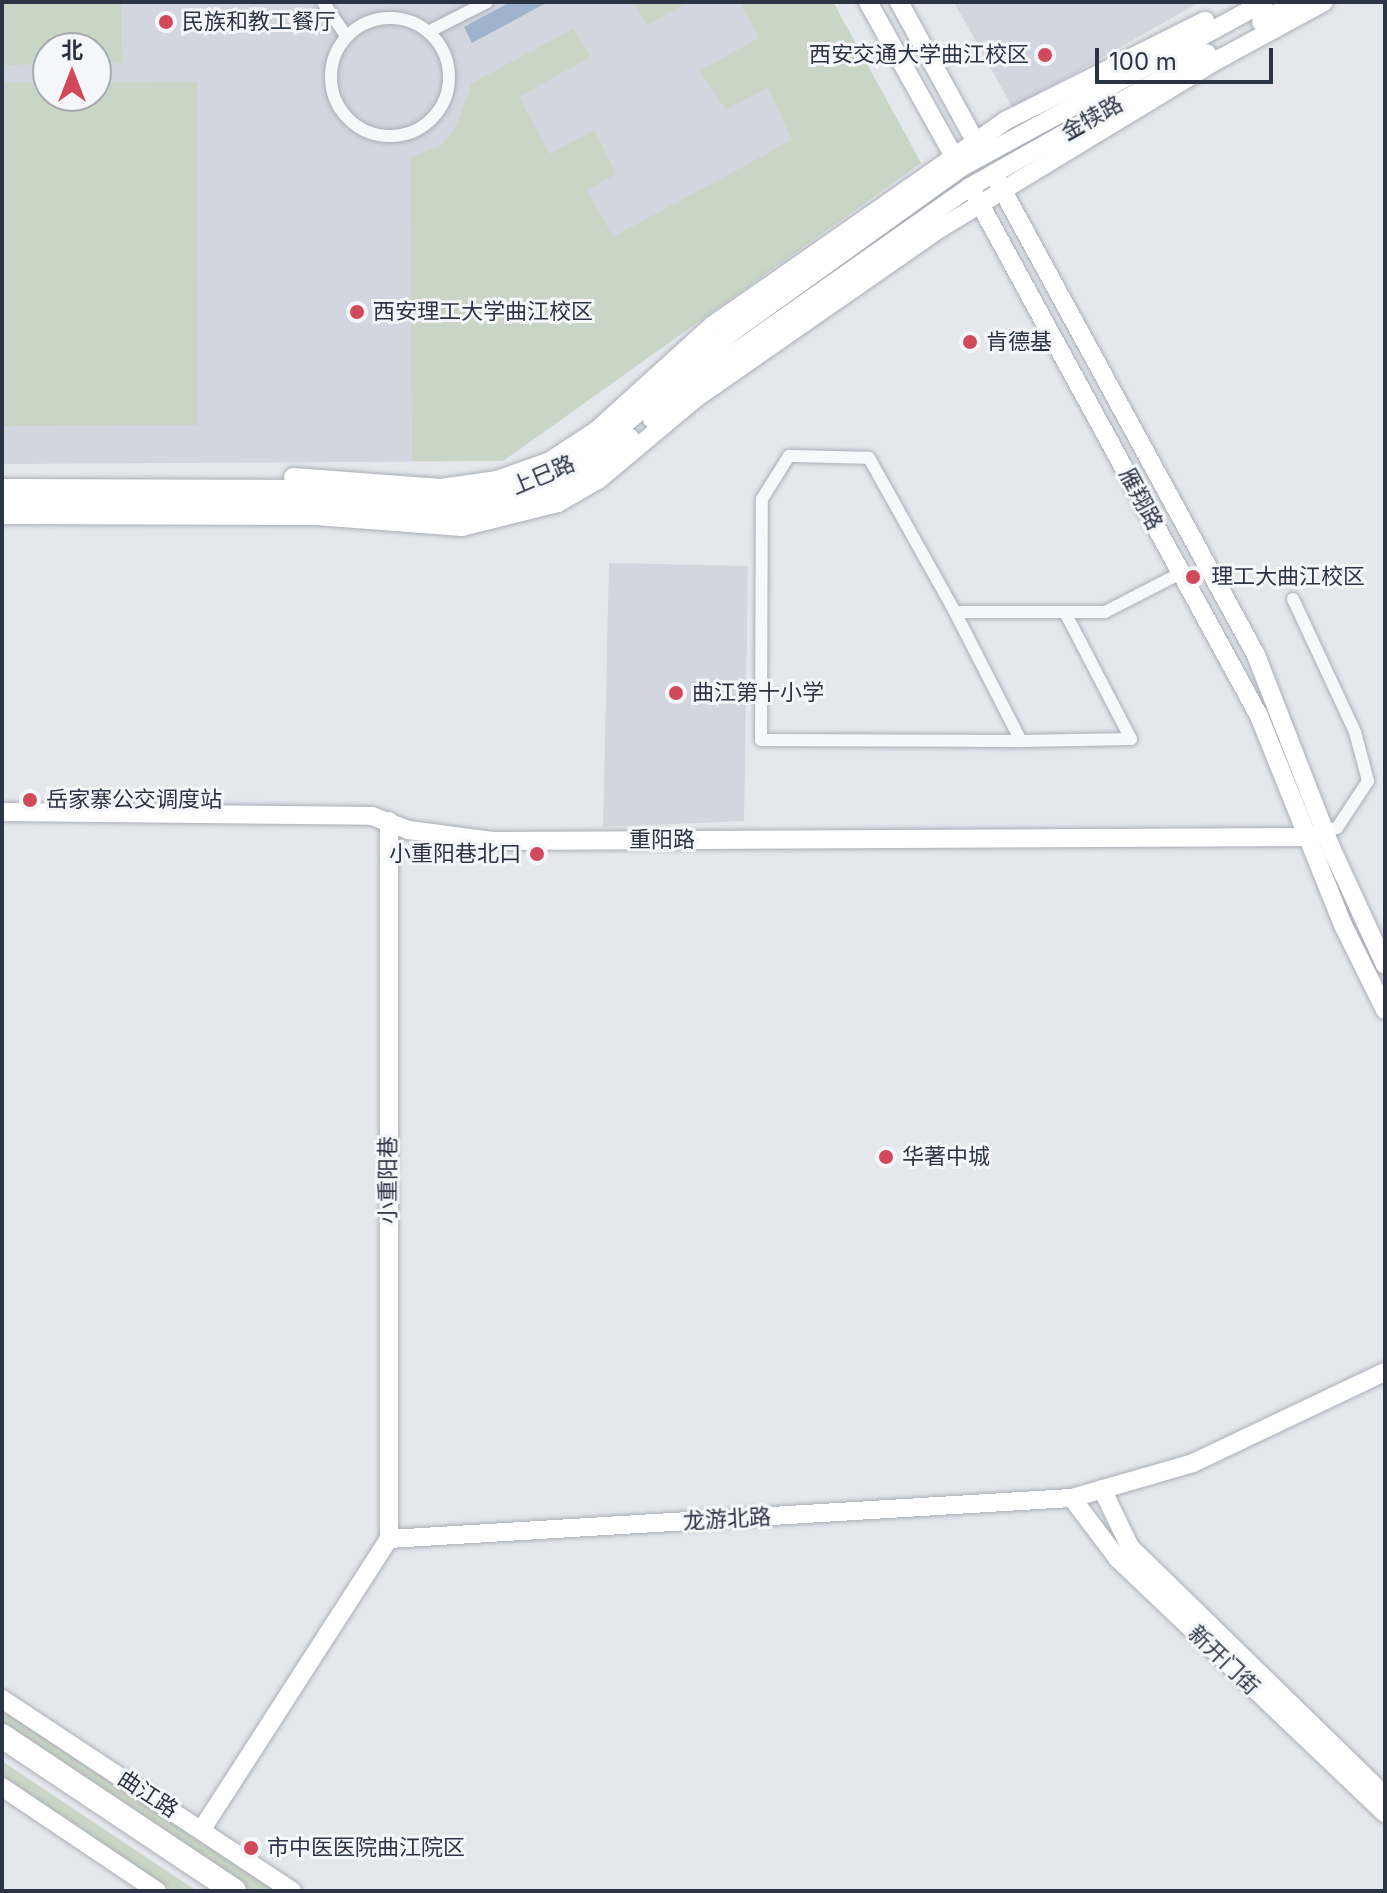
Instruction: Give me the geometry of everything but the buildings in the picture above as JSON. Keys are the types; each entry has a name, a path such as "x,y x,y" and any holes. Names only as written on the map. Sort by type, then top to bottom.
{"highway":[{"name":"曲江路","path":"2,1736 234,1891"},
{"name":"曲江路","path":"2,1752 211,1891"}],"street":[{"path":"323,2 347,37"},
{"path":"428,32 487,2"},
{"name":"雁翔路","path":"868,2 1259,716 1385,965"},
{"name":"雁翔路","path":"899,2 1251,644 1283,714 1343,925 1385,1010"},
{"path":"979,148 1079,81 1239,2"},
{"name":"金犊路","path":"979,148 1264,2"},
{"name":"金犊路","path":"970,187 998,182 1297,2"},
{"path":"2,515 316,516 438,527 487,524 534,512 598,480 696,398 980,204 998,182 1324,2"},
{"path":"378,19 413,22 428,32 447,60 447,92 430,120 401,135 366,131 339,106 331,70 347,37 378,19"},
{"name":"上巳路","path":"2,488 312,489 419,500 473,497 522,487 568,467 598,447 728,335 956,162 979,148"},
{"path":"2,476 323,477 441,488 523,472 597,430 713,325 956,162"},
{"name":"上巳路","path":"2,502 331,503 434,514 482,511 528,500 602,460 713,369 970,187"},
{"path":"1021,741 955,612 869,458 789,456 762,499 761,740 1021,741 1131,739 1065,612"},
{"path":"955,612 1105,612 1181,573"},
{"path":"1293,599 1355,732 1368,781 1337,828 1317,833"},
{"name":"重阳路","path":"2,812 372,816 430,834 494,841 1317,833"},
{"name":"小重阳巷","path":"389,821 389,1539"},
{"name":"龙游北路","path":"389,1539 1072,1498 1193,1463 1385,1372"},
{"name":"新开门街","path":"1102,1489 1130,1547 1385,1796"},
{"name":"新开门街","path":"1072,1498 1118,1559 1385,1813"},
{"path":"202,1829 389,1539"},
{"name":"曲江路","path":"2,1699 292,1891"},
{"path":"2,1787 157,1891"}],"shaded area":[{"name":"西安理工大学曲江校区","path":"2,2 833,2 921,163 503,461 2,464"},
{"name":"西安交通大学曲江校区","path":"954,2 1200,2 1013,108"},
{"name":"曲江第十小学","path":"609,563 748,566 744,821 603,827"}],"green space":[{"path":"2,2 121,2 122,63 112,63 112,32 32,32 32,64 2,65"},
{"path":"634,2 688,2 647,25"},
{"path":"740,2 833,2 921,163 503,461 412,461 410,158 441,145 456,127 472,83 573,29 590,57 519,97 550,154 594,130 616,174 587,190 613,237 792,140 768,87 726,110 700,71 759,38"},
{"path":"197,82 198,425 2,426 2,83 32,83 32,112 112,112 112,83"},
{"path":"2,1707 277,1891 250,1891 2,1725"},
{"path":"2,1761 197,1891 173,1891 2,1776"}],"water":[{"path":"510,2 548,2 472,43 464,27"}],"place":[{"name":"民族和教工餐厅","path":"166,22"},
{"name":"西安交通大学曲江校区","path":"1045,55"},
{"name":"西安理工大学曲江校区","path":"357,312"},
{"name":"肯德基","path":"970,342"},
{"name":"理工大曲江校区","path":"1193,577"},
{"name":"曲江第十小学","path":"676,693"},
{"name":"岳家寨公交调度站","path":"30,800"},
{"name":"小重阳巷北口","path":"537,854"},
{"name":"华著中城","path":"886,1157"},
{"name":"市中医医院曲江院区","path":"251,1848"}]}
